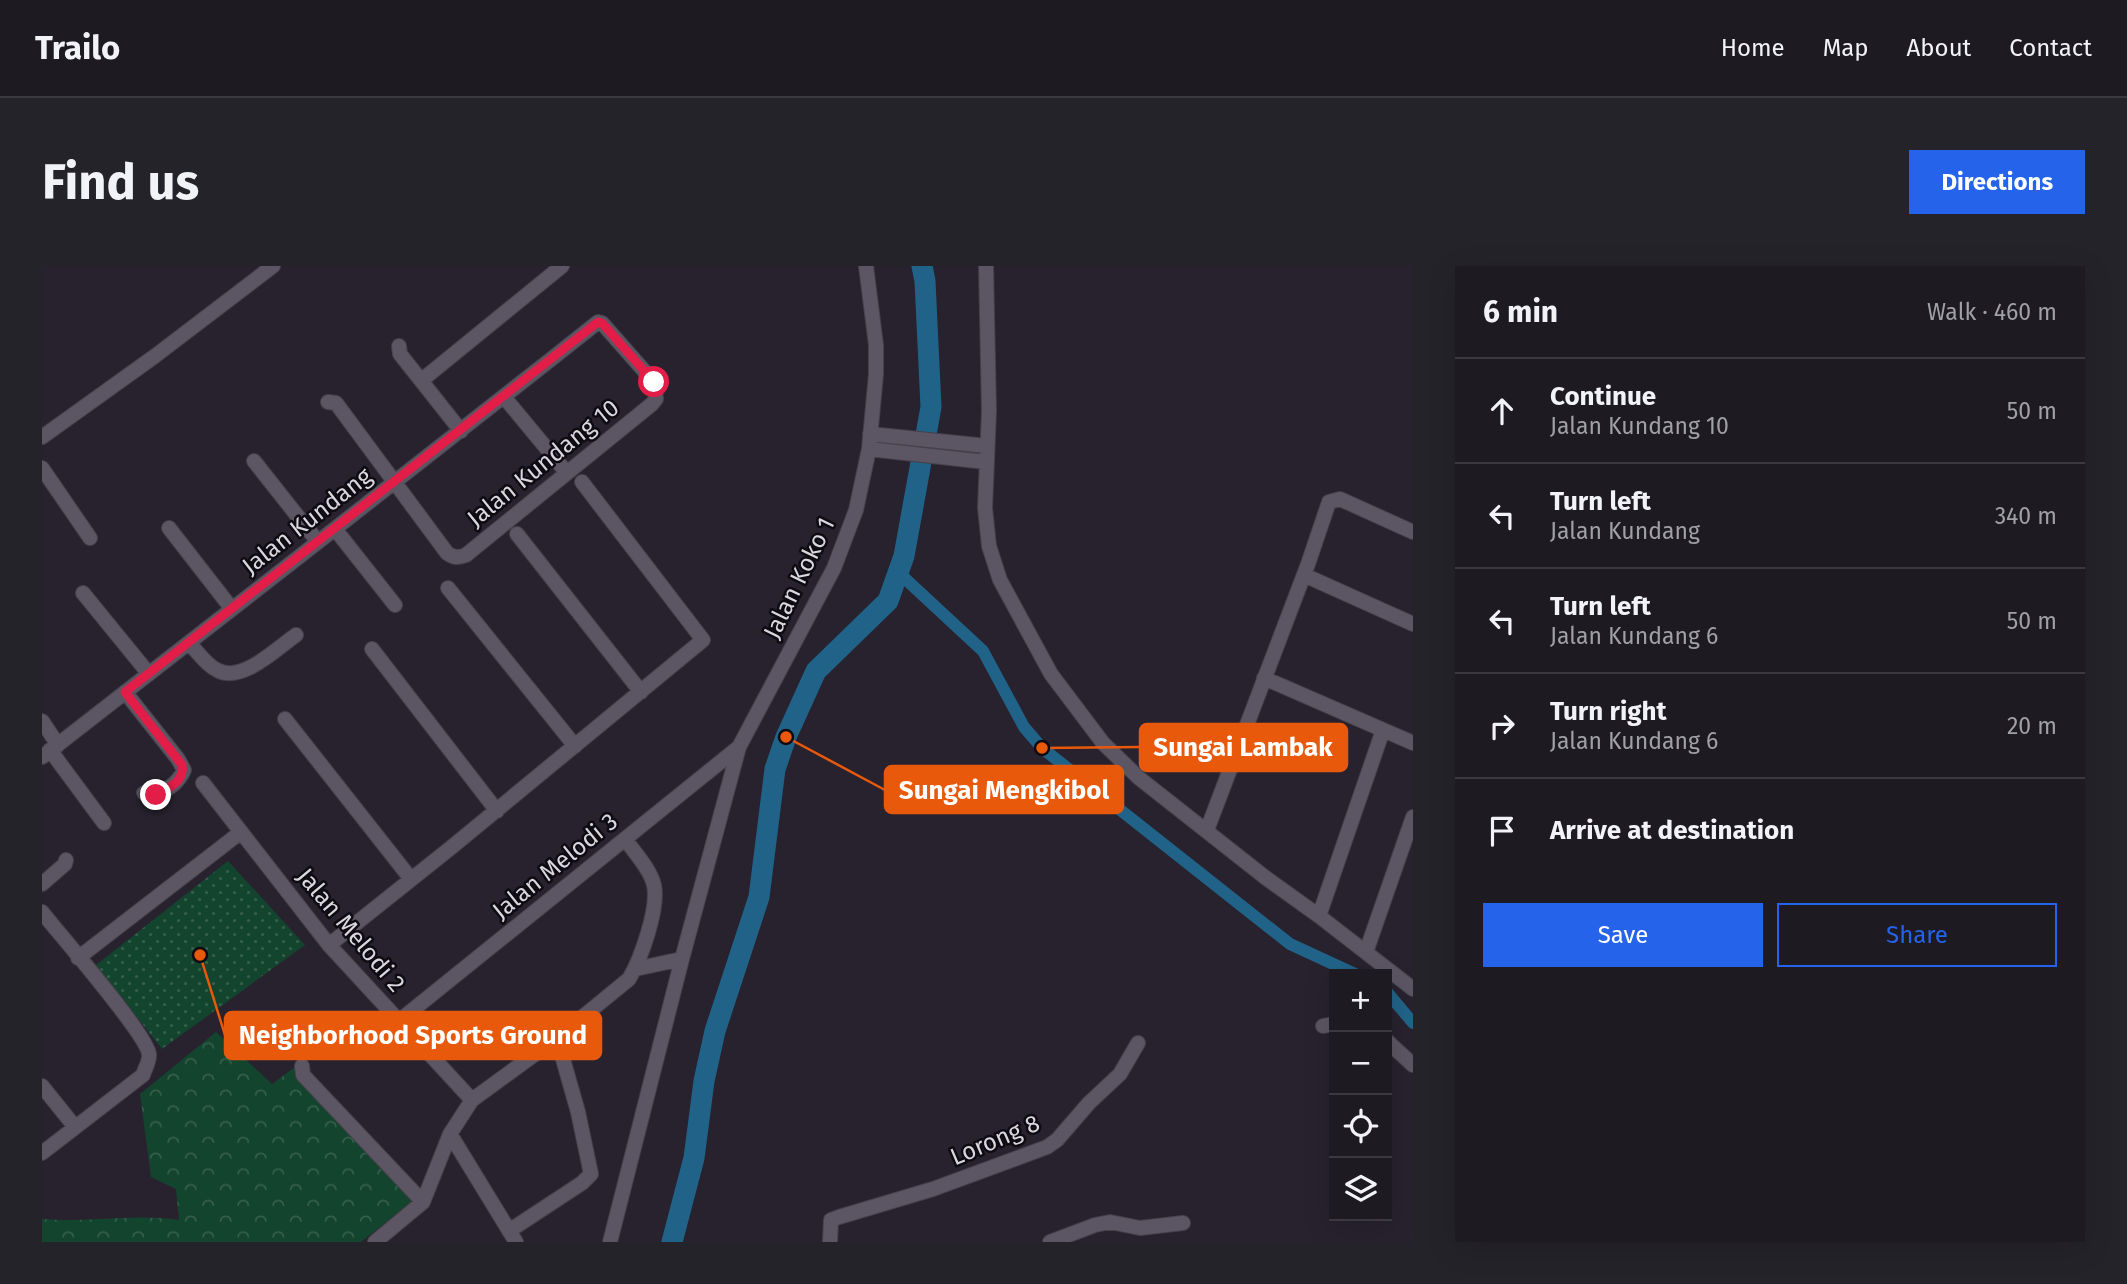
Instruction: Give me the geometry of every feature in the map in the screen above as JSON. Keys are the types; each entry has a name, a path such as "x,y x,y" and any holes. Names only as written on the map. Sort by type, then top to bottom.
{"street":[{"path":"42,437 155,356 273,266"},
{"path":"422,380 562,266"},
{"path":"986,266 985,508 989,546 994,565 1012,606 1051,674 1114,755 1139,778 1413,989"},
{"name":"Jalan Koko 1","path":"739,747 834,568 856,510 869,441 876,362 868,280"},
{"name":"Jalan Kundang","path":"50,751 600,322"},
{"name":"Jalan Kundang 10","path":"394,483 447,554 453,557 466,555 656,399 654,382 600,322"},
{"path":"400,346 400,354 461,431"},
{"path":"504,397 566,473"},
{"path":"328,402 336,403 394,483"},
{"path":"869,441 899,436 987,446"},
{"path":"869,441 895,451 986,462"},
{"path":"254,461 318,542"},
{"path":"42,468 90,538"},
{"path":"329,945 704,640 582,482"},
{"path":"1207,830 1332,499 1340,499 1413,532"},
{"path":"169,528 232,609"},
{"path":"335,529 395,605"},
{"path":"517,534 641,692"},
{"path":"1304,575 1413,624"},
{"path":"449,588 575,746"},
{"path":"83,593 149,674"},
{"path":"189,643 215,669 235,674 246,671 296,635"},
{"path":"372,649 497,811"},
{"path":"1264,678 1413,743"},
{"path":"125,692 184,770 181,778 171,787 150,797 144,793"},
{"path":"285,719 411,879"},
{"path":"42,721 50,751 104,823"},
{"path":"1319,916 1383,730"},
{"path":"610,1242 739,747"},
{"name":"Jalan Melodi 3","path":"399,1021 739,747"},
{"name":"Jalan Melodi 2","path":"204,783 329,945 472,1100"},
{"path":"1366,952 1413,817"},
{"path":"78,958 241,832"},
{"path":"375,1242 423,1202 450,1135 472,1100 557,1038 629,979 635,969 654,906 654,886 625,839"},
{"path":"42,884 65,864 66,860"},
{"path":"42,912 135,1028 149,1052 149,1061 143,1074 42,1153"},
{"path":"635,969 682,959"},
{"path":"450,1135 512,1237 582,1183 591,1174 581,1123 557,1038"},
{"name":"Lorong 8","path":"830,1242 831,1220 933,1189 1047,1147 1057,1140 1119,1074 1138,1043"},
{"path":"1392,1046 1413,1065"},
{"path":"302,1066 303,1074 423,1202"},
{"path":"42,1086 75,1127"},
{"path":"1050,1242 1110,1222 1140,1228 1183,1223"}],"green space":[{"path":"228,861 305,945 162,1049 96,965"},
{"path":"216,1032 272,1084 295,1067 415,1199 361,1242 42,1242 42,1219 145,1217 179,1220 176,1189 151,1177 140,1094"}],"waterway":[{"path":"672,1242 694,1158 704,1081 715,1031 759,897 775,769 786,737 816,671 888,601 904,556 931,407 922,266"},
{"path":"899,573 983,651 1024,727 1042,748 1290,944 1344,969"},
{"path":"1392,998 1413,1023"}],"place":[{"name":"Sungai Mengkibol","path":"786,737"},
{"name":"Sungai Lambak","path":"1042,748"},
{"name":"Neighborhood Sports Ground","path":"200,955"}],"route":[{"path":"156,795 171,787 181,778 184,770 125,692 598,322 602,323 654,382"}]}
